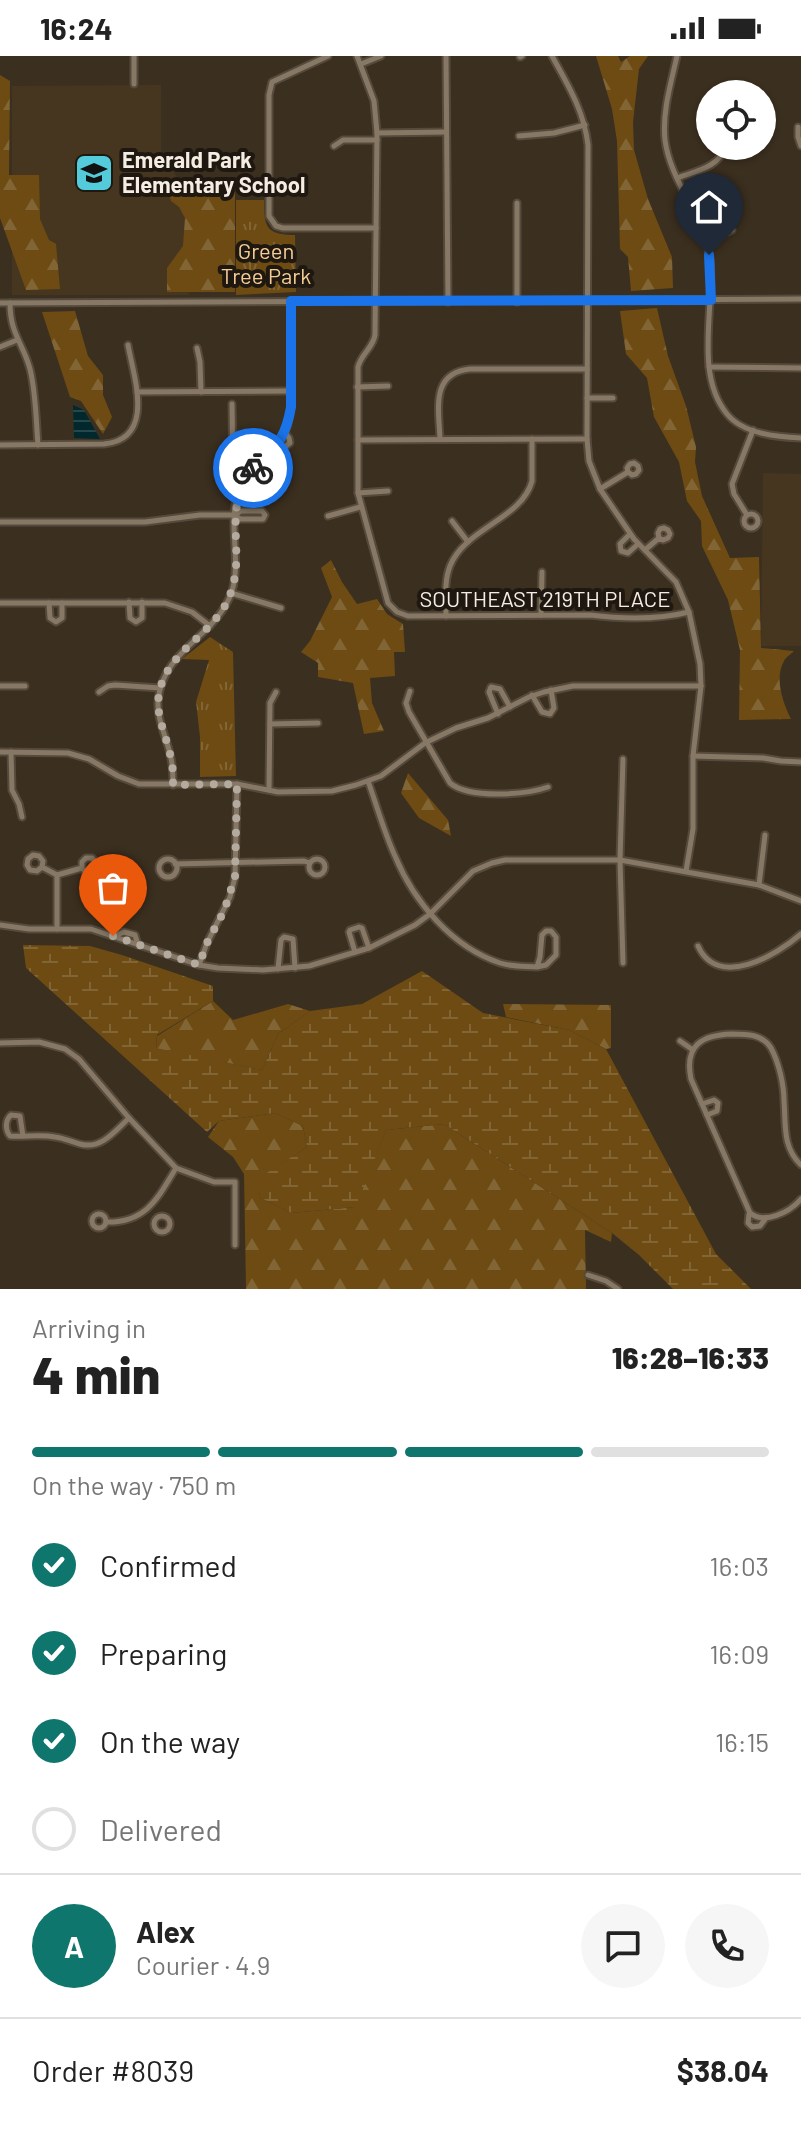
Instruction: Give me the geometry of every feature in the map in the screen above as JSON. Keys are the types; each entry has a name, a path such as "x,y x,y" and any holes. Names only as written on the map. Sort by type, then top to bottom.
{"street":[{"path":"134,56 134,84"},
{"path":"328,56 272,82 269,95 269,216 276,226 283,228 376,228"},
{"path":"328,516 360,507 359,362 374,341 377,136 374,101 357,56"},
{"path":"361,64 381,56"},
{"path":"446,56 448,302"},
{"path":"552,56 577,101 588,145 589,461 600,489 630,534 676,582 689,612 700,664 701,686 693,756 693,829 686,871"},
{"path":"677,56 664,122 665,141 709,255 709,367 715,395 729,417 740,425 774,436 801,438"},
{"path":"519,136 554,133 585,125"},
{"path":"798,127 801,146"},
{"path":"334,146 343,140 446,132"},
{"path":"677,178 719,160"},
{"path":"517,203 517,302"},
{"path":"705,241 732,230"},
{"path":"0,303 801,299"},
{"path":"173,785 171,756 158,708 160,688 172,662 210,626 231,593 235,570 236,503 241,487 253,467 277,446 285,432 291,407 291,301"},
{"path":"10,303 11,324 31,373 38,445"},
{"path":"0,347 17,340"},
{"path":"0,445 110,444 129,433 137,418 137,392 128,345"},
{"path":"197,348 201,392"},
{"path":"709,367 801,368"},
{"path":"440,439 439,395 450,375 470,369 587,369"},
{"path":"357,387 388,386"},
{"path":"137,392 291,391"},
{"path":"587,398 613,398"},
{"path":"232,404 233,472 241,487"},
{"path":"747,515 734,494 732,484 753,430"},
{"path":"446,616 448,574 454,557 527,494 532,481 532,439"},
{"path":"358,440 587,439"},
{"path":"600,489 628,472"},
{"path":"358,493 388,491"},
{"name":"SOUTHEAST 219TH PLACE","path":"360,507 384,596 392,608 402,614 590,615 607,618 662,617 689,612"},
{"path":"0,522 145,522 200,515 235,515 241,511 264,511 265,515 260,519 240,519 235,515"},
{"path":"452,521 468,542"},
{"path":"630,534 620,544 621,551 628,553 639,544"},
{"path":"645,550 659,538"},
{"path":"541,615 542,572"},
{"path":"231,593 281,608"},
{"path":"129,602 130,618 136,622 142,618 142,602"},
{"path":"0,603 142,602 174,605 192,612 210,626"},
{"path":"49,603 50,618 56,622 62,618 62,603"},
{"path":"99,692 115,685 160,688"},
{"path":"0,686 25,686"},
{"path":"0,752 68,753 89,759 139,784 237,784 269,790 332,791 368,781 395,767 425,743 456,728 498,714 532,695 573,686 701,686"},
{"path":"498,714 489,692 491,687 500,689 510,707"},
{"path":"532,695 547,715 554,708 551,690"},
{"path":"410,691 407,707 425,743 450,783 460,790 520,793 548,787"},
{"path":"269,790 270,703 276,692"},
{"path":"270,724 318,723"},
{"path":"11,752 12,790 22,817"},
{"path":"693,756 801,762"},
{"path":"623,759 620,860 623,963"},
{"path":"368,781 399,866 430,914 458,939 498,962 537,967 546,965 556,955 556,937 551,931 542,935 537,967"},
{"path":"199,965 230,897 235,877 237,784"},
{"path":"759,885 765,835"},
{"path":"0,925 29,929 91,929 199,965 278,969 334,960 369,948 415,925 480,867 505,860 620,860 759,885 801,901"},
{"path":"175,864 310,863"},
{"path":"42,867 57,875 82,868"},
{"path":"57,875 57,929"},
{"path":"355,952 349,932 359,927 369,948"},
{"path":"698,946 710,962 721,966 745,966 775,953 801,934"},
{"path":"278,969 284,937 293,939 295,968"},
{"path":"801,1165 792,1154 784,1133 783,1087 775,1057 766,1041 744,1034 714,1035 705,1039 693,1050 689,1070 691,1079 750,1213 756,1218 766,1218 790,1209 801,1199"},
{"path":"680,1041 693,1050"},
{"path":"0,1043 39,1042 65,1049 79,1059 176,1168 214,1182 235,1182 235,1245"},
{"path":"702,1104 714,1100 718,1103 717,1111 707,1115"},
{"path":"23,1136 20,1116 11,1115 7,1121 9,1135 23,1136 57,1137 87,1146 105,1141 129,1118"},
{"path":"106,1222 127,1220 149,1209 176,1168"},
{"path":"149,1209 156,1218"},
{"path":"750,1213 748,1223 752,1227 760,1226 766,1218"},
{"path":"588,1275 618,1289"}],"shaded area":[{"name":"Emerald Park Elementary School","path":"161,85 161,156 188,191 189,295 12,295 12,86"},
{"path":"763,473 801,474 801,646 761,646"}],"green space":[{"path":"596,56 618,56 621,62 630,56 648,56 639,69 633,122 634,150 648,199 672,257 673,288 631,291 628,257 620,249 617,141 612,109"},
{"path":"0,75 10,81 9,175 39,175 40,219 49,240 56,244 60,289 26,290 0,218"},
{"path":"166,185 235,185 235,292 167,292 167,268 183,246 185,218 171,201"},
{"name":"Green Tree Park","path":"236,200 264,200 269,228 278,233 295,235 296,292 236,295"},
{"path":"657,308 696,447 695,462 702,496 730,558 759,557 761,648 794,651 784,661 780,675 783,698 791,719 739,720 740,650 728,600 702,546 701,521 687,501 679,462 654,417 647,378 626,354 620,311"},
{"path":"75,311 88,356 103,375 103,395 112,417 103,434 81,401 70,397 42,312"},
{"path":"331,560 357,604 377,599 387,614 403,624 405,652 394,652 395,676 370,678 372,703 384,731 364,734 353,683 318,677 318,663 301,652 310,641 332,597 321,568"},
{"path":"210,637 233,652 236,776 200,777 196,702 209,660 182,659"},
{"path":"408,773 448,820 451,836 419,818 401,793"},
{"path":"23,945 90,946 213,986 213,1001 157,1035 156,1048 262,1070 278,1034 310,1011 362,1004 422,971 483,1013 569,1030 606,1049 716,1254 751,1289 673,1289 612,1233 444,1124 386,1130 356,1207 291,1213 259,1197 262,1176 307,1147 303,1126 275,1113 219,1121 207,1132 26,968"},
{"path":"213,1001 233,1020 288,1004 310,1011 278,1034 262,1070 156,1049 157,1036"},
{"path":"503,1004 611,1005 611,1048 606,1049 569,1030 506,1017"},
{"path":"275,1113 303,1126 307,1147 263,1176 259,1197 291,1213 355,1207 386,1130 444,1124 612,1233 611,1242 585,1230 586,1289 246,1289 244,1174 233,1157 208,1137 219,1121"}],"water":[{"path":"73,405 84,410 100,439 74,438"}],"way so far":[{"path":"113,936 199,965 230,897 235,877 237,784 173,785 171,756 158,708 160,688 172,662 220,614 231,593 235,570 236,503 241,487 253,468"}],"place":[{"name":"Emerald Park Elementary School","path":"94,173"}],"route":[{"path":"253,468 277,446 287,427 291,407 291,301 711,300 709,255"}]}
